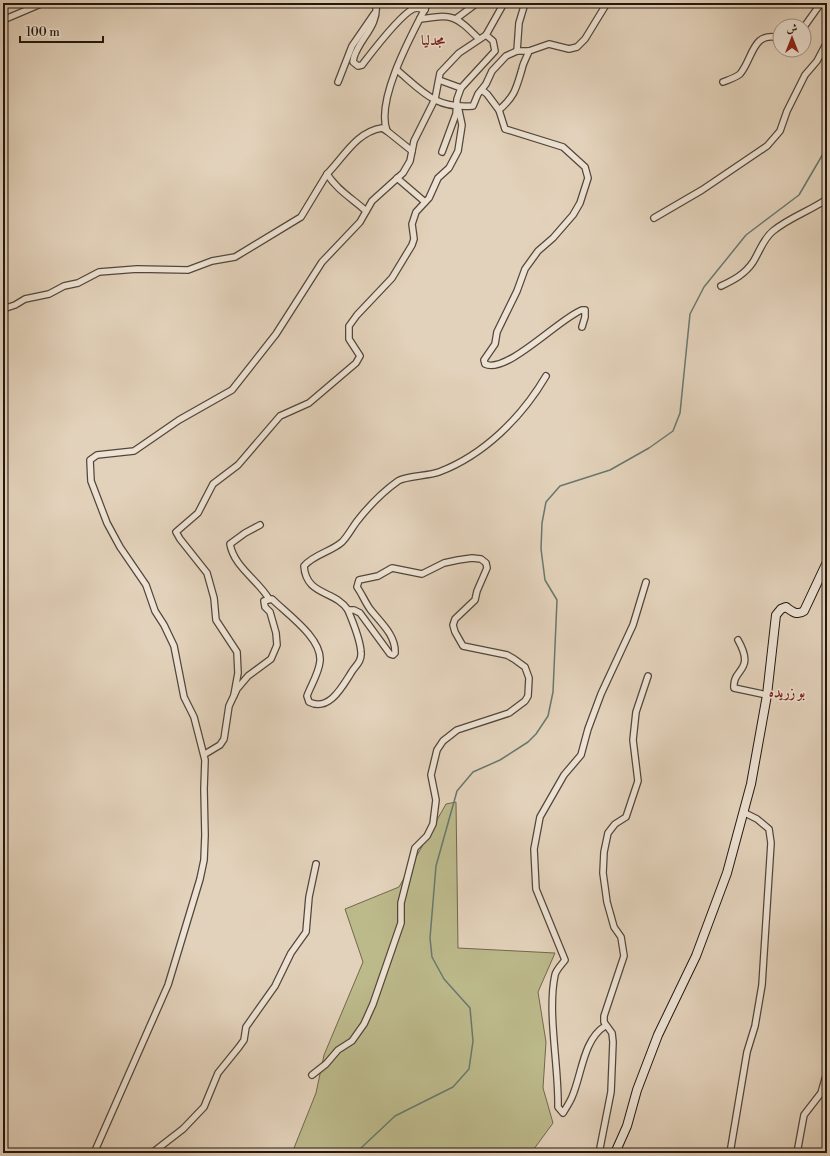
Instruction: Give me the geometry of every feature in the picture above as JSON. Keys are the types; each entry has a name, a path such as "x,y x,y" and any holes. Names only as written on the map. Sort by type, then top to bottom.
{"street":[{"path":"3,20 43,3"},
{"path":"376,3 376,12 368,35 354,57 353,62 358,66 362,65 390,30 411,10 419,8 425,10"},
{"path":"387,131 384,117 386,102 397,70 428,3"},
{"path":"457,18 477,3"},
{"path":"94,1153 168,985 200,879 204,860 205,835 205,754 194,717 184,697 174,646 164,625 155,612 146,585 120,547 107,524 91,481 90,460 97,455 134,451 179,420 232,390 276,334 322,262 351,233 372,201 407,168 414,141 435,99 440,73 447,65 486,35 503,4 495,3"},
{"path":"517,51 520,23 525,3"},
{"path":"397,70 424,95 458,106 473,106 478,94 482,90 495,66 506,56 517,51 529,51 549,44 569,49 577,47 584,39 607,3"},
{"path":"810,18 820,3"},
{"path":"338,82 352,46 376,12"},
{"path":"420,19 442,16 457,18 479,39"},
{"path":"234,695 238,674 237,652 216,620 214,598 207,573 176,532 198,513 213,484 242,461 280,416 308,403 348,372 359,360 359,354 349,338 349,326 357,315 392,278 402,262 414,239 412,224 416,212 429,198 438,178 449,168 458,151 462,125 457,99 461,88 495,51 494,43 486,35"},
{"path":"723,82 741,72 754,48 763,38 772,36"},
{"path":"654,218 702,190 767,146 780,131 787,111 805,75 817,61 827,42"},
{"path":"499,110 511,100 517,89 522,68 529,51"},
{"path":"439,80 461,88"},
{"path":"482,90 487,94 499,110 505,130 563,147 585,167 588,178 580,203 574,215 553,238 538,251 525,269 517,291 496,332 495,344 484,360 485,364 492,366 500,364 542,338 565,320 582,310 585,310 586,313 582,327"},
{"path":"442,152 458,106"},
{"path":"3,308 15,305 24,299 49,294 64,286 78,284 99,272 137,269 188,270 205,263 235,257 301,217 327,174 352,144 362,136 376,129 382,128 412,150"},
{"path":"327,174 338,190 353,199 366,211"},
{"path":"397,178 425,202"},
{"path":"721,286 741,276 753,262 762,244 772,232 788,220 827,199"},
{"path":"260,525 245,533 230,544 231,550 238,562 262,587 270,599 313,638 318,648 320,661 317,674 307,696 309,702 312,703 328,702 339,692 360,661 361,652 357,632 348,610 344,604 315,589 304,575 304,566 314,557 331,549 343,541 364,513 399,480 436,473 461,463 479,450 516,418 529,403 546,376"},
{"path":"312,1075 326,1064 338,1050 352,1041 364,1024 373,1004 401,923 401,903 415,848 428,836 433,824 436,800 431,775 437,750 443,741 457,730 509,713 525,701 528,696 529,678 525,667 507,655 463,646 455,632 453,625 455,619 475,600 477,591 487,568 486,564 481,559 472,558 444,562 422,574 392,568 378,576 359,580 357,587 370,609 390,633 396,649 393,655 390,654 360,613 354,610 348,610"},
{"path":"615,1153 627,1126 641,1078 658,1036 696,956 727,873 751,784 767,695 776,615 780,609 786,607 794,613 799,614 804,611 827,562"},
{"path":"605,1026 598,1030 590,1042 572,1097 563,1113 558,1107 559,1088 553,1013 555,973 565,960 536,889 534,849 540,817 564,775 581,755 588,729 601,694 633,625 646,582"},
{"path":"205,754 220,745 224,739 229,706 234,695 248,676 271,659 278,645 270,612 264,604 264,601 270,599"},
{"path":"738,640 745,656 745,664 736,678 734,688 767,695"},
{"path":"599,1153 611,1092 613,1038 605,1026 604,1016 624,956 621,937 614,927 607,902 603,873 604,852 608,833 615,824 626,816 638,781 633,740 636,712 648,676"},
{"path":"730,1153 747,1052 755,1026 762,985 771,843 769,829 757,819 744,812"},
{"path":"152,1153 183,1129 204,1107 218,1073 244,1040 246,1027 275,986 291,953 306,932 309,897 316,864"},
{"path":"797,1153 804,1116 820,1093 827,1072"},
{"path":"123,1153 129,1153"}],"shaded area":[{"path":"456,802 458,948 555,953 538,992 546,1042 543,1088 553,1123 531,1153 292,1153 316,1093 324,1055 363,962 345,909 399,887 446,804"}],"waterway":[{"path":"360,1153 361,1148 395,1116 453,1087 469,1069 473,1041 470,1008 444,979 432,957 430,938 436,866 457,791 473,772 500,760 528,742 536,734 548,716 553,692 557,600 545,580 541,549 542,523 546,502 560,486 610,470 649,448 673,431 680,413 690,314 704,287 746,235 799,195 827,147"}],"district":[{"name":"مجدليا","path":"433,40"},
{"name":"بو زريده","path":"787,692"}]}
